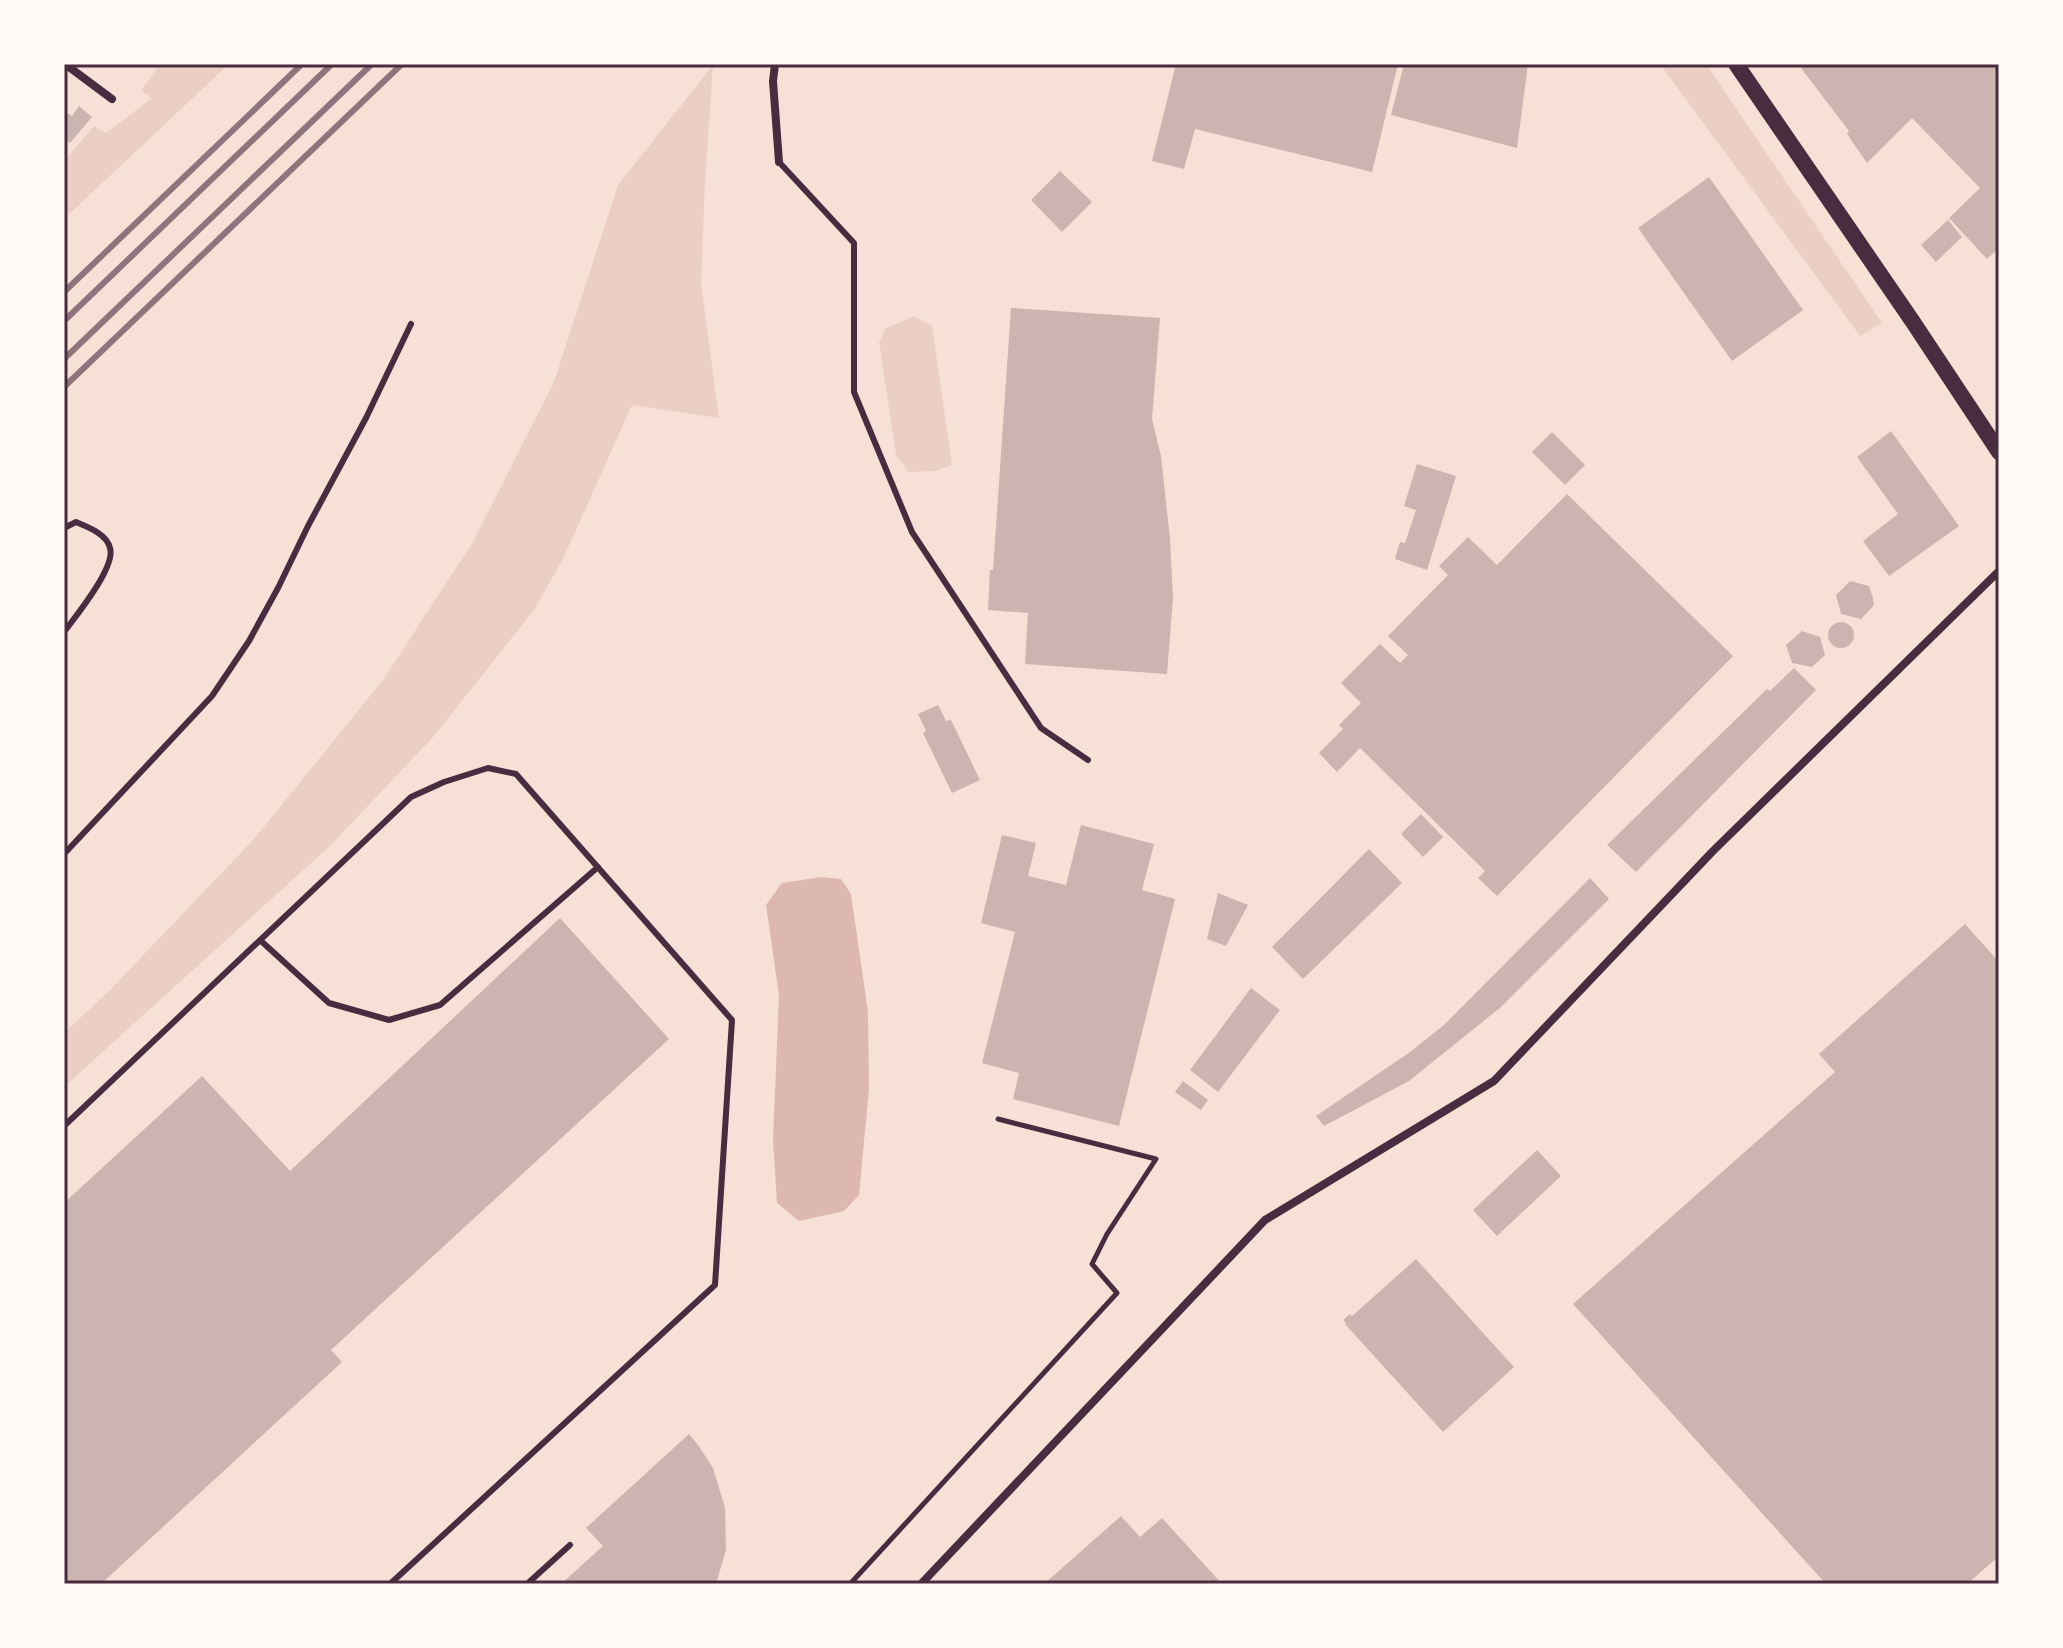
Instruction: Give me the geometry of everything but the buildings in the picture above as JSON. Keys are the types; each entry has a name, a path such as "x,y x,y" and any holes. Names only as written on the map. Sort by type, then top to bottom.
{"main road":[{"path":"1736,64 1999,452"}],"street":[{"path":"65,64 112,99"},
{"path":"775,64 773,81 779,162"},
{"path":"921,1584 1265,1220 1494,1081 1713,851 1999,571"}],"lane":[{"path":"779,162 854,243 854,392 912,532 1041,728 1088,760"},
{"path":"64,854 212,696 249,641 366,418 411,324"},
{"path":"64,528 76,522 92,528 110,545 112,559 86,603 64,632"},
{"path":"64,1126 411,797 444,782 488,768 516,774 732,1020 715,1285 390,1584"},
{"path":"260,940 329,1003 389,1020 440,1005 598,867"},
{"path":"527,1584 570,1545"}],"path":[{"path":"850,1584 1117,1293 1092,1264 1107,1234 1156,1159 998,1119"}],"shaded area":[{"path":"160,64 229,64 64,219 64,161 94,126 106,133 152,98 141,90"},
{"path":"1660,64 1706,64 1882,323 1860,336"},
{"path":"713,65 701,283 719,418 632,405 563,559 534,610 434,736 331,845 64,1087 64,1033 111,989 254,839 383,680 473,542 554,382 618,185"},
{"path":"914,316 932,326 952,465 935,471 908,472 896,455 879,342 885,329"},
{"path":"821,877 841,879 851,894 868,1012 869,1089 859,1195 844,1211 799,1221 777,1203 773,1139 779,996 766,905 782,883"}],"railway":[{"path":"64,292 302,64"},
{"path":"64,321 332,64"},
{"path":"64,359 372,64"},
{"path":"64,387 402,64"}]}
